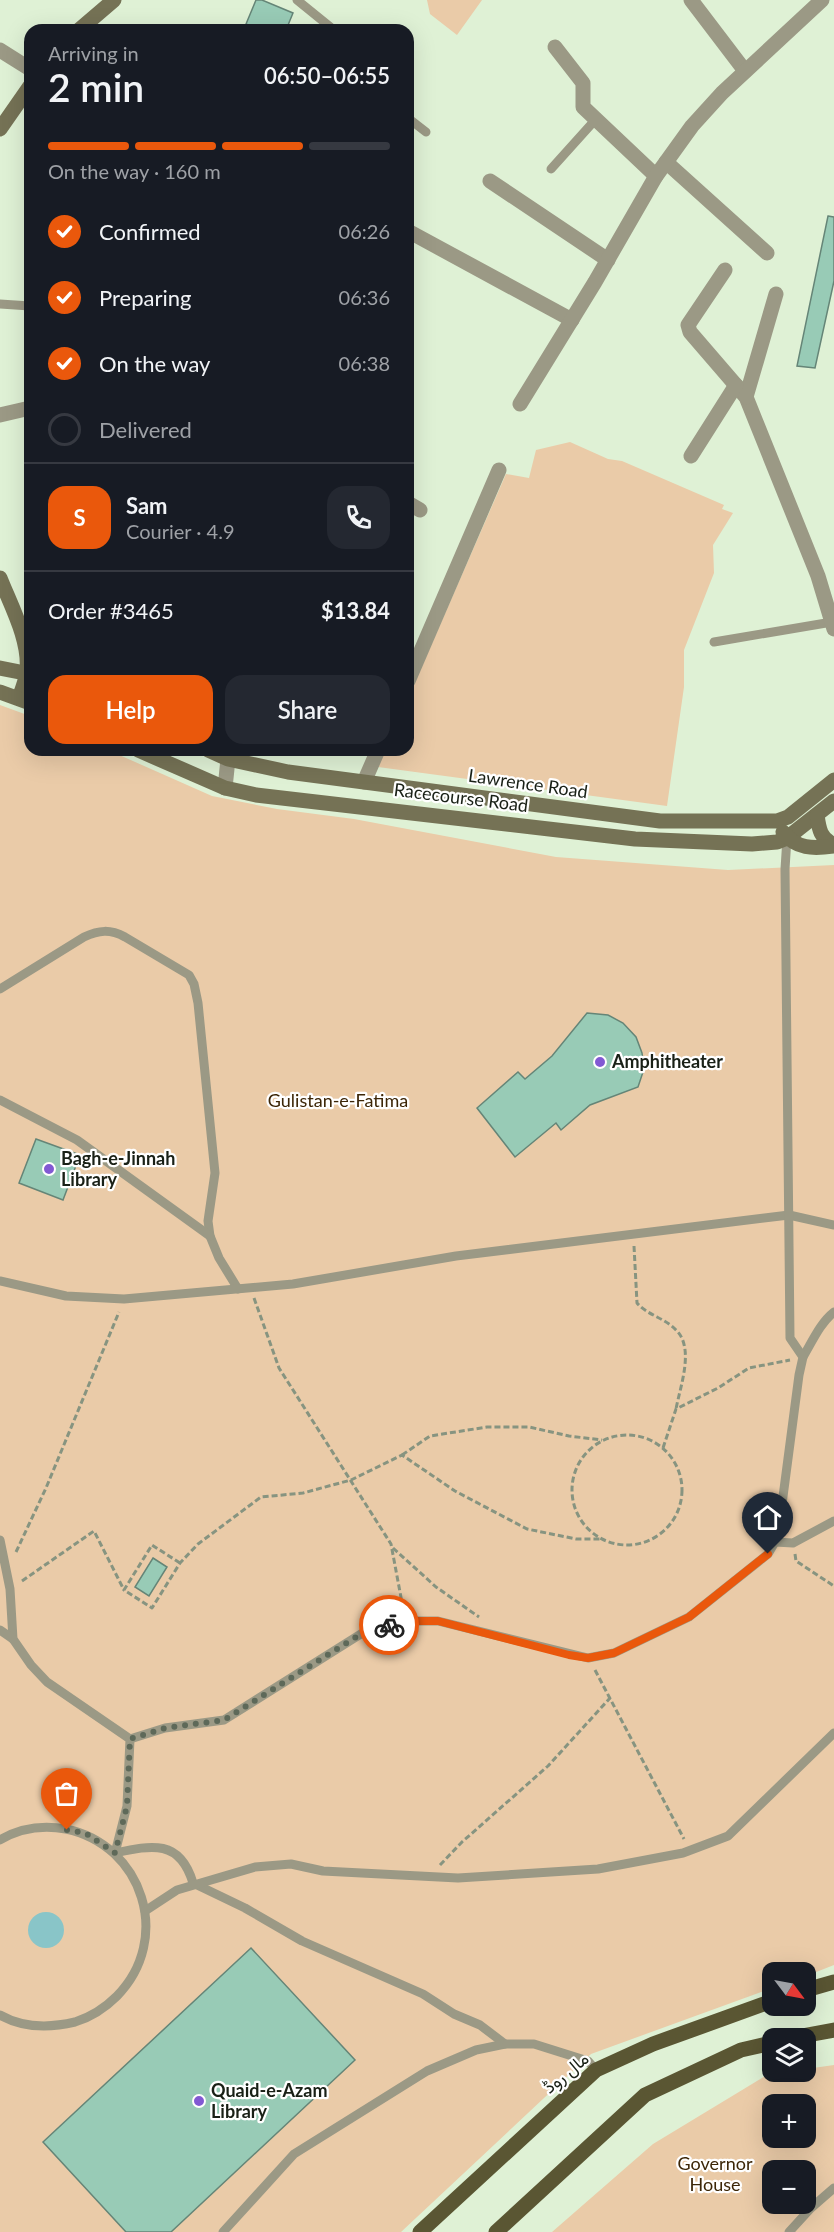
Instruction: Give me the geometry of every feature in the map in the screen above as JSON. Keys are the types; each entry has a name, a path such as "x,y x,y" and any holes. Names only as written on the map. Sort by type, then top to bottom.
{"main road":[{"path":"86,24 114,0"},
{"path":"0,129 24,95"},
{"path":"0,578 24,641"},
{"path":"0,668 24,673"},
{"path":"0,692 24,701"},
{"name":"Racecourse Road","path":"152,756 225,788 256,795 635,839 752,844 777,842 787,838"},
{"name":"Lawrence Road","path":"236,756 288,772 660,821 777,821"},
{"path":"834,780 788,817 777,821 787,838 804,847 817,848 834,845"},
{"path":"787,838 834,801"},
{"path":"817,815 820,833 823,838 834,845"},
{"path":"816,1987 834,1982"},
{"name":"مال روڈ","path":"420,2232 596,2070 653,2044 762,2005"},
{"path":"816,2033 834,2030"},
{"path":"496,2232 645,2095 741,2050 762,2045"}],"street":[{"path":"691,0 745,71"},
{"path":"520,404 608,260 656,176 692,126 722,93 822,0"},
{"path":"555,47 583,83 583,107 656,176"},
{"path":"0,50 24,65"},
{"path":"666,162 767,253"},
{"path":"490,181 608,260"},
{"path":"414,234 572,320"},
{"path":"725,270 688,325 690,332 746,397 818,576 833,626"},
{"path":"746,397 776,294"},
{"path":"691,456 736,384"},
{"path":"0,415 24,409"},
{"path":"414,667 499,470"},
{"path":"225,788 230,756"},
{"path":"364,782 375,756"}],"lane":[{"path":"297,0 327,24"},
{"path":"551,169 596,119"},
{"path":"414,123 426,132"},
{"path":"0,304 24,306"},
{"path":"714,642 833,626"},
{"path":"787,838 785,868 790,1338 803,1357"},
{"path":"0,989 84,937 105,930 125,937 189,975 194,984 198,1003 215,1173 208,1221 210,1236 219,1258 238,1290"},
{"path":"0,1100 77,1140 210,1236"},
{"path":"0,1281 66,1296 124,1299 292,1284 456,1256 789,1215 834,1225"},
{"path":"130,1739 165,1728 224,1720 364,1632 405,1621 438,1621 588,1658 614,1653 689,1617 768,1554 776,1542 803,1357 823,1324 834,1312"},
{"path":"776,1542 793,1543 834,1521"},
{"path":"0,1540 10,1589 13,1639"},
{"path":"0,1630 13,1639 31,1665 47,1682 130,1739"},
{"path":"145,1911 177,1890 193,1883 255,1867 291,1864 323,1871 458,1878 598,1869 690,1850 728,1836 834,1732"},
{"path":"115,1853 127,1806 130,1739"},
{"path":"0,1840 13,1832 49,1826 85,1833 115,1853 135,1879 145,1911 146,1938 139,1963 126,1987 108,2006 85,2019 59,2026 32,2026 3,2017 0,2029"},
{"path":"115,1853 150,1846 175,1853 188,1866 193,1883 245,1908 302,1941 423,1994 454,2014 480,2025 505,2044"},
{"path":"223,2232 294,2154 427,2071 476,2049 505,2044 534,2044 588,2061 596,2070"},
{"path":"789,2232 834,2188"}],"path":[{"path":"633,1234 637,1303 643,1310 677,1330 684,1345 685,1358 676,1409 663,1448"},
{"path":"250,1288 279,1368 391,1547 436,1587 483,1619"},
{"path":"7,1573 46,1488 124,1299"},
{"path":"676,1409 718,1388 749,1368 803,1357"},
{"path":"10,1589 94,1531 124,1590 152,1608 180,1563 198,1544 261,1497 303,1493 351,1480 402,1455 430,1436 486,1427 529,1427 569,1436 602,1440 623,1434 645,1437 663,1448 676,1465 682,1486 680,1507 669,1526 652,1540 631,1545 609,1543 590,1532 577,1515 571,1494 574,1473 585,1454 602,1440"},
{"path":"402,1455 455,1491 527,1529 576,1539 602,1539"},
{"path":"793,1543 796,1561 834,1586"},
{"path":"124,1590 152,1545 180,1563"},
{"path":"391,1547 405,1621"},
{"path":"588,1658 690,1850"},
{"path":"430,1876 462,1842 548,1766 610,1698"}],"green space":[{"path":"427,0 482,0 457,35 430,14"},
{"path":"570,442 608,459 622,461 724,505 722,509 733,513 713,545 714,573 684,650 684,687 667,806 378,767 383,756 414,756 414,684 506,474 529,478 536,450"},
{"name":"Gulistan-e-Fatima","path":"0,705 24,714 24,756 122,756 212,796 277,809 354,819 556,857 728,870 834,865 834,1965 816,1972 816,1962 762,1962 762,1992 591,2054 401,2232 0,2232"},
{"name":"Governor House","path":"834,2065 834,2232 552,2232 653,2144 762,2078 762,2082 816,2082 816,2068"}],"water":[{"path":"46,1912 59,1917 64,1930 59,1943 46,1948 33,1943 28,1930 33,1917"}],"building":[{"path":"256,0 262,0 293,13 288,24 246,24"},
{"path":"828,216 834,217 834,281 815,368 797,366"},
{"path":"587,1013 608,1015 623,1023 636,1037 642,1053 644,1069 638,1087 590,1105 561,1130 556,1123 515,1157 477,1108 518,1072 525,1079 552,1056"},
{"name":"Bagh-e-Jinnah Library","path":"36,1139 80,1155 63,1200 19,1183"},
{"path":"153,1558 167,1567 149,1596 135,1587"},
{"name":"Quaid-e-Azam Library","path":"251,1948 355,2060 171,2232 126,2232 43,2142"}],"way so far":[{"path":"67,1830 85,1833 115,1853 127,1806 130,1739 165,1728 224,1720 364,1632 389,1625"}],"place":[{"name":"Amphitheater","path":"600,1062"},
{"name":"Bagh-e-Jinnah Library","path":"49,1169"},
{"name":"Quaid-e-Azam Library","path":"199,2101"}],"route":[{"path":"389,1625 405,1621 438,1621 588,1658 614,1653 689,1617 768,1554"}]}
